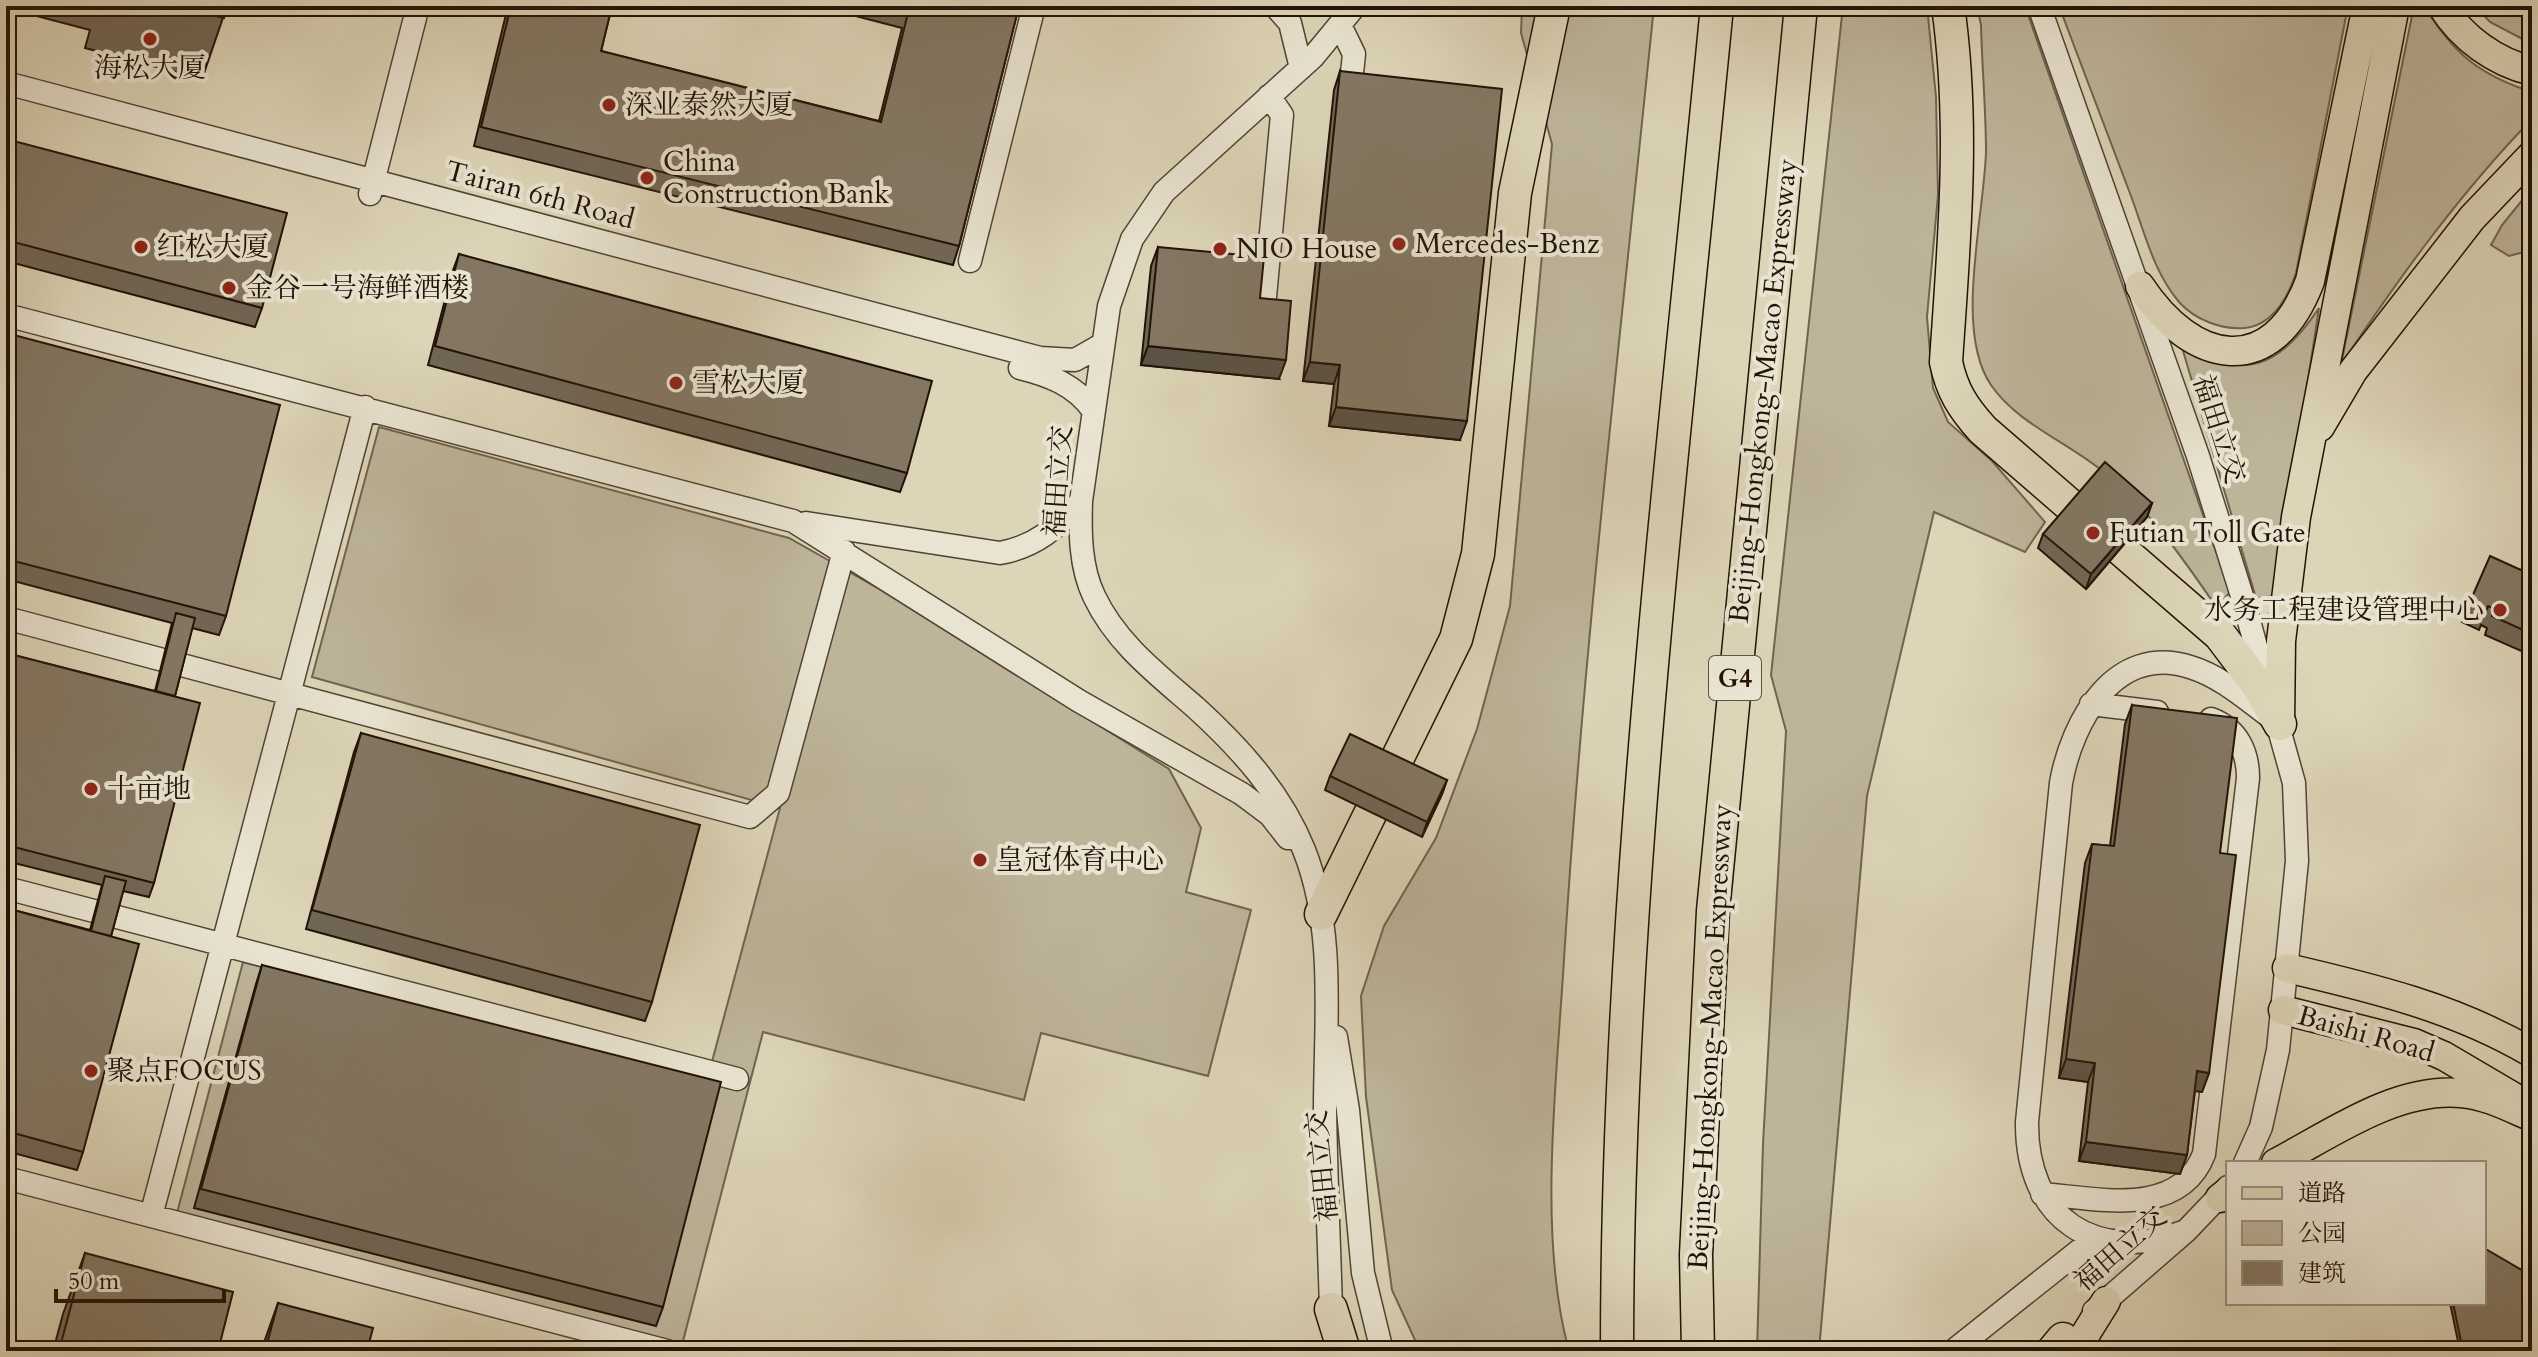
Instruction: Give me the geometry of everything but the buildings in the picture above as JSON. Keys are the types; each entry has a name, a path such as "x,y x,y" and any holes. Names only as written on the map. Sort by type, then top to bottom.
{"highway":[{"path":"1321,914 1456,639 1470,594 1478,554 1507,251 1527,120 1554,6"},
{"path":"1617,1351 1621,1074 1632,882 1717,6"},
{"name":"Beijing-Hongkong-Macao Expressway","path":"1698,1351 1697,1240 1713,911 1801,6"},
{"path":"1948,6 1956,81 1959,168 1946,362 1951,387 1962,408 1983,430 2220,635 2257,684 2280,724"},
{"path":"1331,1309 1344,1351"}],"main road":[{"path":"2140,286 2164,320 2184,337 2208,347 2230,350 2255,347 2273,339 2290,323 2310,281 2367,6"},
{"path":"2280,724 2285,600 2306,456 2395,6"},
{"path":"2442,6 2451,21 2482,49 2515,67 2532,71"},
{"path":"2306,456 2353,371 2472,218 2532,155"},
{"name":"Baishi Road","path":"2287,968 2375,988 2445,1010 2532,1053"},
{"name":"Baishi Road","path":"2283,1010 2414,1043 2465,1068 2532,1109"},
{"path":"2280,1161 2370,1115 2426,1095 2447,1092 2483,1097 2532,1117"},
{"path":"2060,1348 2106,1301"},
{"path":"1326,1351 1331,1309"}],"street":[{"path":"372,188 418,6"},
{"path":"970,261 1034,6"},
{"path":"1275,6 1290,23 1301,68"},
{"name":"福田立交","path":"1331,1309 1325,973 1321,914 1312,878 1296,832 1256,769 1143,662 1107,620 1092,593 1084,563 1081,501 1103,344 1120,269 1132,239 1269,96 1301,68 1355,6"},
{"name":"福田立交","path":"2039,6 2198,456 2280,724 2298,809 2283,1010 2267,1105 2246,1161"},
{"path":"1340,25 1354,54 1350,92"},
{"name":"Tairan 6th Road","path":"6,83 1042,374 1069,387 1093,410"},
{"path":"1263,318 1282,115 1269,96"},
{"name":"Tairan 6th Road","path":"6,97 1040,358 1075,360 1103,344"},
{"path":"6,315 793,521 1000,553 1016,550 1048,533 1081,501"},
{"path":"151,1216 365,407"},
{"path":"793,521 1067,694 1242,794 1277,824 1312,878"},
{"path":"6,618 750,817 778,793 844,551"},
{"path":"2186,1231 2130,1245 2095,1238 2067,1223 2042,1194 2030,1161 2027,1122 2061,783 2072,739 2091,704 2122,674 2140,666 2174,663 2213,676 2280,724"},
{"path":"2042,1194 2137,1200 2158,1198 2184,1184 2201,1164 2248,778 2245,752 2233,731 2212,719 2091,704"},
{"path":"6,888 737,1079"},
{"name":"福田立交","path":"1325,973 1348,1110 1363,1273 1382,1351"},
{"path":"6,1178 667,1351"},
{"name":"福田立交","path":"2106,1301 2186,1231 2225,1192"},
{"path":"1953,1351 2095,1238"}],"green space":[{"path":"1522,6 1654,6 1593,601 1572,840 1554,1105 1554,1258 1559,1306 1569,1351 1420,1351 1392,1290 1366,1097 1361,996 1384,926 1436,838 1477,729 1510,606 1552,144 1521,33"},
{"path":"1843,6 1927,6 1936,97 1938,195 1927,317 1933,388 1948,422 1992,461 2045,522 2025,552 1934,512 1867,796 1819,1351 1757,1351 1763,1144 1786,731 1771,675"},
{"path":"1977,6 2025,6 2230,592 2217,608 2150,517 2101,470 2014,410 1991,385 1980,362 1974,335 1973,305 1986,152 1981,25"},
{"path":"2059,6 2348,6 2296,273 2284,300 2264,322 2236,328 2209,322 2185,308 2170,291 2150,251"},
{"path":"2414,6 2424,6 2446,37 2482,70 2532,92 2532,119 2505,147 2431,238 2341,365"},
{"path":"2475,6 2532,6 2532,44 2490,22"},
{"path":"2532,188 2532,250 2509,256 2491,245 2502,225"},
{"path":"2319,308 2275,596 2256,598 2181,344 2224,363 2259,363 2290,344"},
{"name":"皇冠体育中心","path":"379,427 789,538 881,590 1169,769 1201,828 1186,892 1251,910 1208,1076 1041,1033 1024,1100 763,1032 682,1345 177,1213 243,962 706,1084 780,808 312,677"}],"place":[{"name":"海松大厦","path":"150,39"},
{"name":"深业泰然大厦","path":"609,105"},
{"name":"China Construction Bank","path":"647,178"},
{"name":"Mercedes-Benz","path":"1399,244"},
{"name":"红松大厦","path":"141,247"},
{"name":"NIO House","path":"1220,249"},
{"name":"金谷一号海鲜酒楼","path":"229,288"},
{"name":"雪松大厦","path":"676,383"},
{"name":"Futian Toll Gate","path":"2093,533"},
{"name":"水务工程建设管理中心","path":"2500,610"},
{"name":"十亩地","path":"91,789"},
{"name":"皇冠体育中心","path":"980,860"},
{"name":"聚点FOCUS","path":"91,1071"}]}
